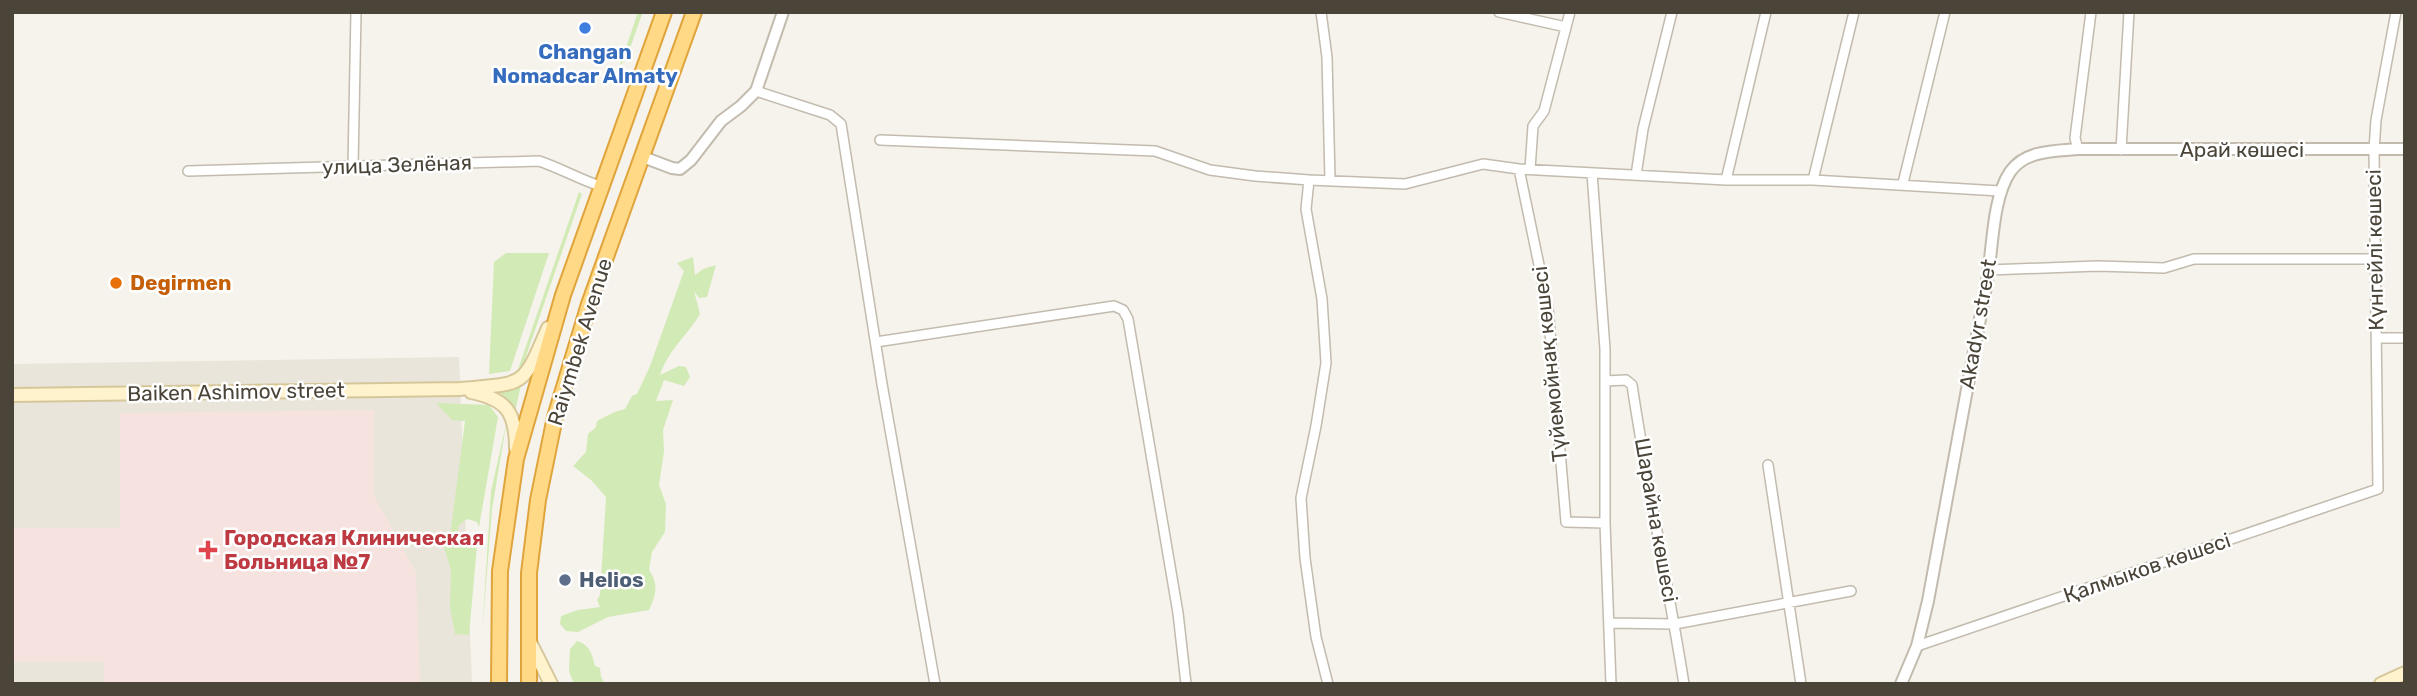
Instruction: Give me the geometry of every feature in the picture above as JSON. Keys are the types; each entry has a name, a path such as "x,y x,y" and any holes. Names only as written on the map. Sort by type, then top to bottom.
{"highway":[{"name":"Raiymbek Avenue","path":"530,684 529,573 538,500 555,417 589,304 694,12"},
{"path":"678,57 701,12"},
{"name":"Raiymbek Avenue","path":"499,684 500,571 516,459 563,295 651,48 660,13"}],"main road":[{"path":"460,389 509,385 521,380 532,365 563,295"},
{"path":"460,389 482,394 505,405 513,416 516,428 516,459"},
{"name":"Baiken Ashimov street","path":"12,395 460,389"},
{"path":"528,639 551,684"},
{"path":"2381,684 2405,673"}],"street":[{"path":"354,166 356,12"},
{"path":"643,156 680,169 691,160 721,121 756,91 783,12"},
{"path":"1321,12 1327,57 1330,180"},
{"path":"1499,12 1566,27"},
{"path":"1524,169 1533,126 1544,111 1570,12"},
{"path":"1636,175 1643,129 1672,12"},
{"path":"1726,180 1766,12"},
{"path":"1813,180 1854,12"},
{"path":"1903,183 1945,12"},
{"path":"2078,149 2075,138 2091,12"},
{"path":"2121,150 2129,12"},
{"name":"Күнгейлі көшесі","path":"2378,489 2374,150 2376,120 2396,12"},
{"path":"756,91 830,116 841,124 935,684"},
{"path":"880,141 1155,151 1210,170 1309,180 1405,184 1483,164 1591,173 1726,180 1903,183 2000,191"},
{"name":"Арай көшесі","path":"2078,149 2405,149"},
{"name":"Akadyr street","path":"1901,684 1917,646 1928,601 1989,270 2000,191 2011,170 2025,160 2041,152 2078,149"},
{"name":"улица Зелёная","path":"188,171 539,161 600,187"},
{"name":"Түйемойнақ көшесі","path":"1524,169 1548,308 1566,522 1605,523"},
{"path":"1591,173 1600,264 1605,381 1605,523 1611,684"},
{"path":"1309,180 1306,209 1322,299 1326,363 1301,498 1307,571 1317,637 1328,684"},
{"path":"1989,270 2097,266 2164,268 2194,259 2376,259"},
{"path":"876,342 1114,306 1124,310 1128,319 1178,613 1186,684"},
{"path":"2376,338 2405,338"},
{"name":"Шарайна көшесі","path":"1605,381 1626,380 1632,384 1684,684"},
{"path":"1768,465 1801,684"},
{"name":"Қалмыков көшесі","path":"1917,646 2378,489"},
{"path":"1609,623 1675,624 1851,591"}],"shaded area":[{"name":"Городская Клиническая Больница №7","path":"459,357 472,684 12,684 12,364"},
{"name":"Городская Клиническая Больница №7","path":"374,410 374,496 416,572 420,684 104,684 104,662 12,662 12,528 120,528 120,413"}],"green space":[{"path":"638,12 642,14 626,60 620,65"},
{"path":"579,192 582,194 523,365 516,375"},
{"path":"506,253 549,253 510,371 489,374 494,262"},
{"path":"693,257 695,275 716,265 707,297 699,298 694,291 700,314 668,358 660,375 679,366 686,367 690,377 684,386 664,380 656,401 673,400 663,430 664,451 659,485 666,504 665,532 652,552 649,570 655,585 653,600 649,610 608,617 578,632 566,631 560,624 561,616 600,607 597,600 600,595 606,497 591,480 573,466 586,452 588,434 596,427 597,421 625,409 632,396 637,394 650,366 684,271 677,263"},
{"path":"521,385 515,412 490,394 493,390"},
{"path":"436,403 489,405 498,417 479,527 477,522 467,519 459,525 457,534 450,536 465,421 452,420"},
{"path":"507,420 492,509 482,634 491,491"},
{"path":"478,535 469,635 455,634 450,607 451,570 443,544"},
{"path":"577,641 590,650 605,684 574,684 569,671 570,649"}],"place":[{"name":"Changan Nomadcar Almaty","path":"585,28"},
{"name":"Degirmen","path":"116,283"},
{"name":"Городская Клиническая Больница №7","path":"208,550"},
{"name":"Helios","path":"565,580"}]}
